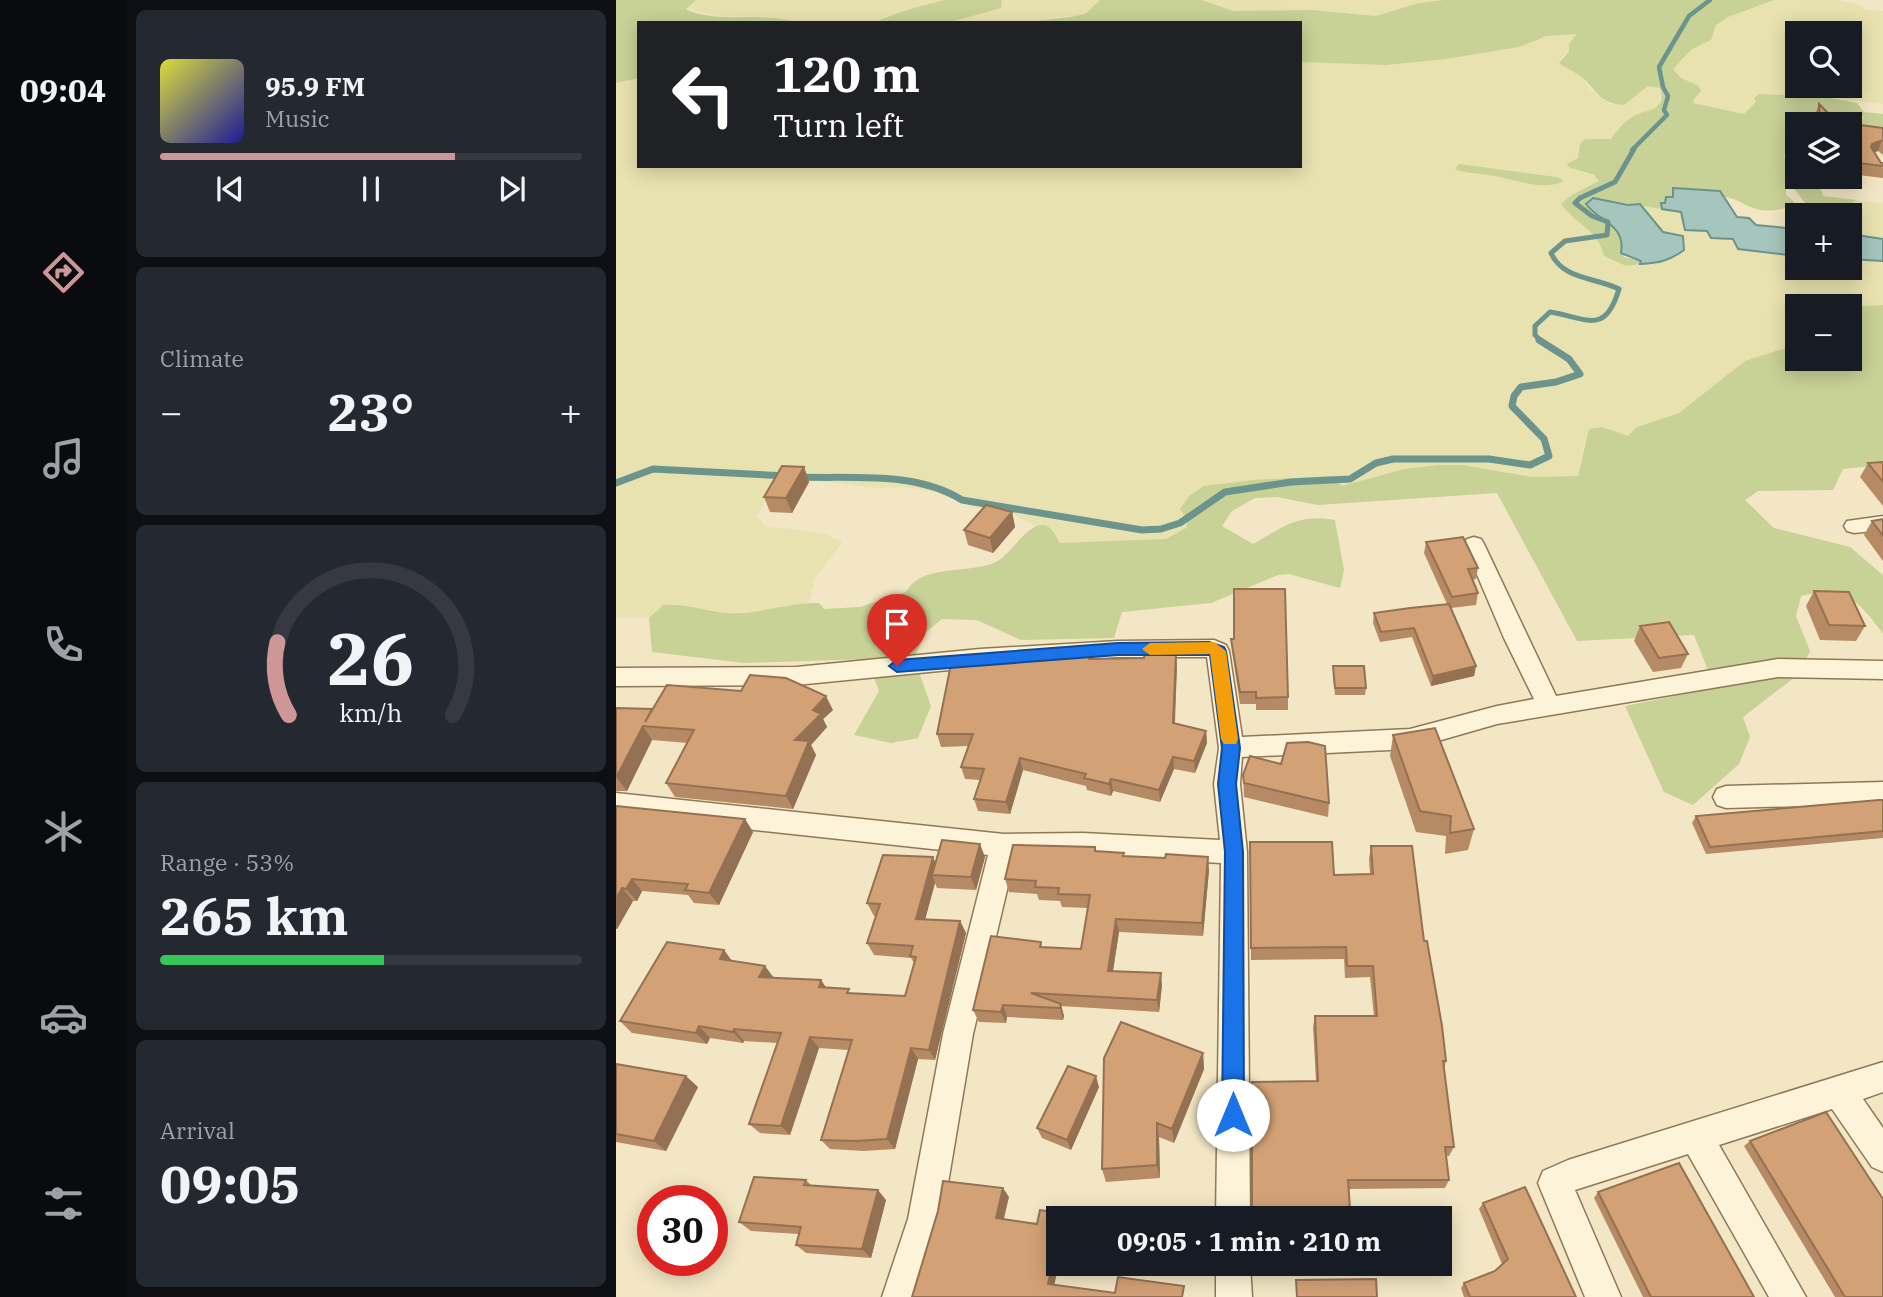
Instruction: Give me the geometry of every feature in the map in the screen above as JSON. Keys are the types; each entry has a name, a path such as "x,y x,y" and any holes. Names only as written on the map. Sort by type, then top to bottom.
{"street":[{"path":"1854,526 1883,523"},
{"path":"1474,544 1515,638 1549,706"},
{"path":"616,677 796,676 980,658 1118,649 1214,648 1218,651 1231,748 1227,784 1234,852 1233,1206"},
{"path":"1231,748 1285,743 1410,739 1497,716 1778,668 1883,670"},
{"path":"1726,797 1883,793"},
{"path":"616,804 1004,845 1083,844 1234,852"},
{"path":"900,1297 925,1219 958,1034 1004,845"},
{"path":"1603,1297 1555,1183 1695,1135 1883,1077"},
{"path":"1839,1091 1883,1156"},
{"path":"1695,1135 1787,1297"},
{"path":"1234,1276 1234,1297"}],"shaded area":[{"path":"696,0 945,0 907,13 886,16 879,21 788,21 769,17 716,15 686,8"},
{"path":"1002,0 1100,0 1090,10 1075,16 1036,21 954,21 1000,8"},
{"path":"1202,0 1444,0 1420,3 1376,16 1312,10 1233,11"},
{"path":"1774,0 1839,0 1861,5 1866,10 1883,11 1883,104 1833,98 1862,98 1862,21 1785,21 1785,95 1772,95 1756,102 1744,114 1693,103 1701,91 1699,87 1681,78 1673,69 1688,50 1711,40 1716,25 1728,17"},
{"path":"1578,34 1569,52 1560,59 1564,67 1581,76 1591,90 1609,104 1624,105 1643,87 1660,88 1658,106 1650,112 1632,117 1617,129 1612,139 1580,144 1578,158 1568,167 1598,178 1599,181 1595,184 1572,195 1568,214 1588,228 1602,245 1607,258 1626,266 1666,262 1683,236 1663,232 1640,204 1681,212 1707,231 1711,238 1733,239 1785,254 1785,280 1862,280 1862,260 1883,261 1883,305 1862,306 1862,294 1785,294 1785,348 1771,352 1707,391 1679,413 1637,427 1628,437 1602,427 1584,444 1578,476 1532,477 1463,465 1438,465 1404,469 1342,486 1254,480 1188,521 1186,528 1166,539 1069,544 1060,543 1053,530 1047,526 1036,526 1010,513 973,507 934,492 904,487 879,488 818,481 777,480 757,516 765,526 825,534 842,542 815,578 809,602 772,611 727,613 676,604 662,605 649,618 616,618 616,83 637,78 637,168 1302,168 1302,62 1386,65 1446,59 1519,47 1547,36"},
{"path":"1856,200 1883,203 1883,239 1862,236 1862,203 1853,203"}],"green space":[{"path":"616,0 696,0 686,9 711,16 790,21 637,21 637,78 616,83"},
{"path":"945,0 1002,0 1001,8 954,21 879,21"},
{"path":"1100,0 1202,0 1233,11 1312,10 1376,16 1419,3 1444,0 1774,0 1728,17 1716,25 1711,40 1692,49 1673,69 1681,78 1699,86 1701,91 1693,103 1744,114 1756,102 1754,98 1759,94 1785,95 1785,98 1830,98 1857,103 1864,112 1883,114 1883,128 1862,126 1862,112 1785,112 1785,189 1794,202 1785,203 1785,208 1756,209 1724,197 1719,191 1673,197 1661,203 1662,209 1593,198 1586,204 1613,225 1624,257 1641,261 1640,264 1626,266 1604,256 1592,233 1561,204 1599,181 1594,175 1568,167 1567,164 1578,158 1580,144 1585,139 1611,139 1632,117 1658,106 1660,88 1648,86 1624,105 1604,100 1583,78 1559,63 1569,52 1569,44 1577,34 1547,36 1519,47 1446,59 1386,65 1302,62 1302,21 1038,21 1081,15"},
{"path":"1459,164 1556,177 1562,179 1562,182 1531,184 1460,171 1455,169"},
{"path":"1794,189 1820,189 1823,196 1856,200 1853,203 1805,203"},
{"path":"1883,305 1883,465 1843,469 1833,490 1758,491 1745,500 1774,528 1850,547 1883,575 1883,634 1866,612 1849,598 1828,592 1801,596 1796,616 1810,651 1799,674 1743,717 1750,737 1739,764 1693,805 1664,792 1625,706 1715,688 1694,635 1577,641 1497,493 1318,505 1277,497 1255,498 1232,511 1222,526 1253,544 1301,520 1335,520 1344,570 1340,588 1289,574 1278,575 1211,603 1122,612 1114,638 1021,640 977,620 942,619 926,632 914,658 931,706 918,738 891,743 854,735 879,691 867,659 744,663 652,652 649,618 663,605 680,605 727,613 808,603 819,603 824,609 860,607 906,592 913,583 932,574 980,567 998,561 1037,526 1045,525 1052,529 1060,543 1166,539 1186,528 1188,521 1180,509 1189,496 1204,486 1331,476 1342,486 1404,469 1438,465 1463,465 1532,477 1578,476 1589,429 1602,427 1628,436 1637,427 1679,413 1745,361 1785,348 1785,371 1862,371 1862,306"}],"water":[{"path":"1673,188 1720,191 1737,217 1749,218 1756,225 1785,228 1785,255 1738,249 1733,239 1711,238 1707,231 1685,230 1681,212 1662,209 1661,203 1665,203 1666,197 1673,197"},
{"path":"1593,198 1628,205 1640,204 1663,232 1683,236 1684,250 1663,261 1640,264 1641,261 1621,253 1616,229 1586,204"},
{"path":"1862,236 1883,239 1883,261 1862,260"}],"building":[{"path":"1862,125 1883,128 1883,140 1871,147 1883,166 1862,163"},
{"path":"1883,462 1883,482 1868,463"},
{"path":"782,466 804,467 786,498 764,497"},
{"path":"986,505 1012,512 990,538 964,530"},
{"path":"1883,519 1883,536 1872,521"},
{"path":"1463,537 1478,568 1468,569 1478,593 1452,597 1426,542"},
{"path":"1234,589 1285,589 1288,697 1256,698 1256,692 1240,692 1231,639 1234,639"},
{"path":"1814,591 1849,592 1865,626 1829,625"},
{"path":"1449,604 1476,666 1433,676 1414,628 1381,632 1374,613 1410,608"},
{"path":"1669,622 1688,654 1659,658 1640,626"},
{"path":"1090,649 1089,659 1144,658 1145,652 1176,652 1173,723 1206,731 1194,761 1173,757 1159,790 1111,779 1109,784 1084,778 1086,774 1020,758 1006,802 974,799 984,769 961,767 973,734 937,734 952,659 1020,658 1021,654"},
{"path":"1333,666 1364,666 1366,688 1335,688"},
{"path":"750,675 786,678 826,696 813,710 821,714 795,740 809,741 786,796 666,783 694,730 643,726 616,778 616,708 652,709 645,722 667,685 741,691"},
{"path":"1435,728 1474,829 1450,833 1451,816 1420,811 1393,735"},
{"path":"1308,742 1325,746 1329,803 1244,783 1243,775 1250,756 1281,764 1287,743"},
{"path":"1883,800 1883,831 1710,847 1696,816"},
{"path":"616,806 745,819 709,893 685,890 688,884 632,879 626,889 622,888 616,899"},
{"path":"942,840 980,844 971,877 932,875"},
{"path":"1250,842 1332,842 1334,875 1373,874 1371,846 1412,846 1424,941 1427,941 1446,1061 1443,1061 1454,1147 1445,1147 1449,1180 1348,1180 1350,1206 1252,1206 1252,1082 1318,1081 1315,1016 1377,1016 1373,966 1347,966 1346,947 1251,948"},
{"path":"1013,845 1095,847 1095,851 1124,853 1123,856 1165,858 1166,854 1208,857 1202,923 1116,919 1108,971 1161,973 1157,1000 1031,993 1061,1004 1060,1008 1003,1005 1001,1012 973,1010 991,936 1041,942 1040,947 1081,949 1090,895 1058,894 1059,888 1035,887 1036,881 1005,879"},
{"path":"883,855 933,857 916,919 960,921 929,1050 911,1048 887,1139 821,1140 852,1040 810,1037 781,1126 749,1124 781,1033 734,1029 733,1032 699,1026 696,1033 620,1021 667,942 724,950 720,959 765,966 759,977 821,980 819,987 849,989 847,993 905,996 916,957 910,956 913,946 867,943 880,904 867,903"},
{"path":"1121,1022 1203,1053 1172,1129 1157,1123 1157,1165 1102,1169 1104,1058"},
{"path":"616,1064 686,1076 654,1141 616,1134"},
{"path":"1068,1066 1096,1076 1067,1140 1037,1128"},
{"path":"1826,1112 1883,1199 1883,1297 1845,1297 1750,1141"},
{"path":"1679,1163 1754,1297 1651,1297 1598,1192"},
{"path":"754,1177 806,1180 804,1185 878,1190 862,1249 796,1245 801,1227 739,1222"},
{"path":"943,1181 1003,1188 996,1218 1037,1224 1040,1210 1046,1211 1048,1284 1115,1293 1118,1277 1184,1286 1182,1297 912,1297 938,1211"},
{"path":"1525,1187 1576,1297 1470,1297 1464,1283 1495,1271 1508,1259 1483,1203"},
{"path":"1376,1279 1377,1297 1297,1297 1296,1280"}],"waterway":[{"path":"1632,150 1667,115 1664,110 1668,96 1663,87 1659,67 1689,16 1710,0"},
{"path":"1541,341 1535,335 1535,326 1550,312 1593,320 1601,319 1614,304 1619,289 1571,273 1556,262 1551,253 1565,241 1607,235 1608,222 1592,216 1575,203 1580,198 1615,182 1634,149"},
{"path":"800,477 883,478 924,484 962,500 1142,530 1161,529 1180,523 1225,492 1291,482 1350,479 1376,463 1393,459 1489,459 1530,465 1549,456 1544,439 1512,406 1514,396 1521,387 1556,382 1580,374 1569,359 1539,340"},
{"path":"616,483 653,469 787,476"}],"slow traffic":[{"path":"1150,649 1214,648 1218,651 1230,739"}],"route":[{"path":"897,666 1118,649 1214,648 1218,651 1231,748 1227,784 1234,852 1233,1115"}]}
